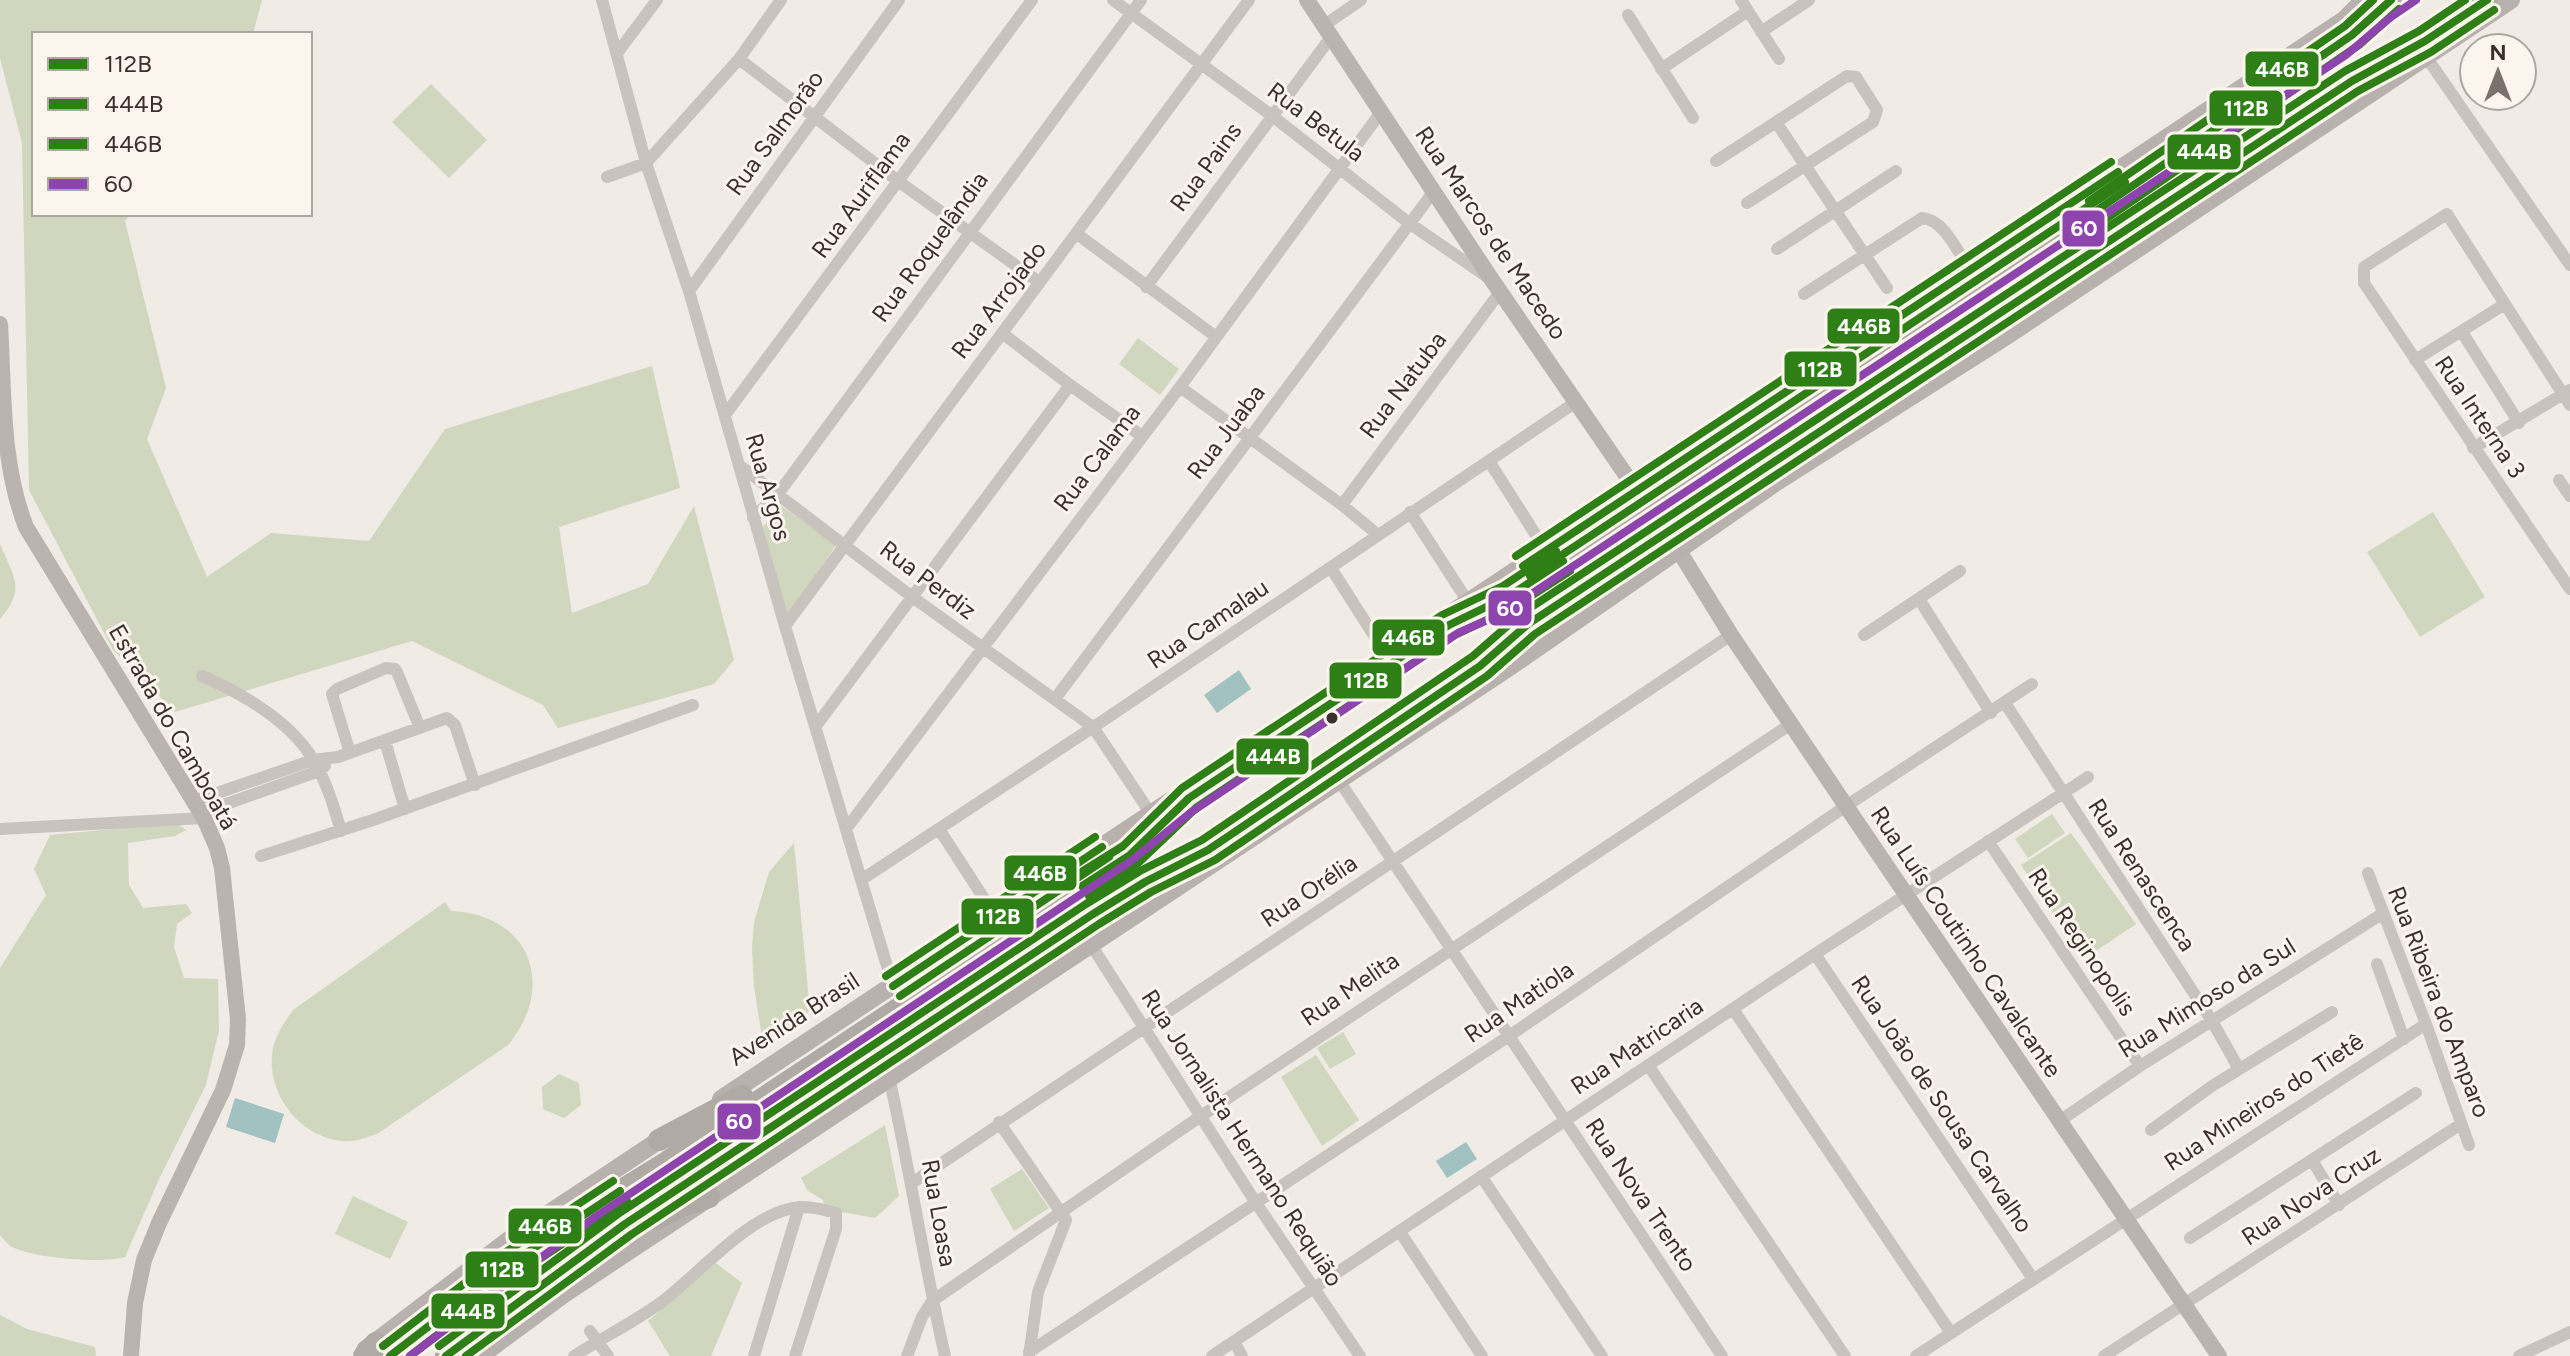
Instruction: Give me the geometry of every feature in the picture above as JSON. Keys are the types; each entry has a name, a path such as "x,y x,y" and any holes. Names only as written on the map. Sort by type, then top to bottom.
{"highway":[{"name":"Avenida Brasil","path":"376,1352 1130,855 1189,798 1384,668 1449,625 1509,596 1678,489 2133,186 2352,35 2391,0"},
{"path":"446,1356 625,1224 1093,914 1145,882 1208,850 1480,666 1528,624 2352,81 2425,41 2487,0"},
{"path":"659,1140 846,1042"},
{"path":"511,1307 648,1223 679,1207 709,1197"}],"main road":[{"name":"Rua Marcos de Macedo","path":"1307,0 1496,286 1637,491"},
{"name":"Avenida Brasil","path":"376,1352 509,1240 1969,268 2094,189 2344,20 2364,0"},
{"path":"480,1356 564,1294 1511,666 1775,483 2005,337 2511,0"},
{"name":"Estrada do Camboatá","path":"0,324 8,456 17,503 26,527 200,811 222,868 238,1019 237,1045 223,1090 165,1209 144,1260 135,1303 134,1352"},
{"name":"Rua Luís Coutinho Cavalcante","path":"1679,551 1731,635 2219,1356"},
{"path":"356,1356 376,1352"}],"street":[{"name":"Rua Argos","path":"602,0 646,163 689,291 753,518 893,986"},
{"path":"618,52 657,0"},
{"path":"607,177 646,163 739,59 781,0"},
{"name":"Rua Salmorão","path":"689,291 899,0"},
{"name":"Rua Auriflama","path":"725,415 1032,0"},
{"name":"Rua Betula","path":"1113,0 1496,286"},
{"name":"Rua Roquelândia","path":"753,518 778,494 1141,0"},
{"name":"Rua Arrojado","path":"785,626 1249,0"},
{"name":"Rua Pains","path":"1146,287 1271,115 1327,31 1361,0"},
{"path":"1761,32 1809,0"},
{"path":"1661,69 1744,5 1779,59"},
{"path":"1628,15 1693,118"},
{"path":"2427,58 2570,265"},
{"path":"739,59 898,181 1039,282"},
{"path":"1716,161 1847,76 1856,77 1877,110 1873,122 1747,203"},
{"name":"Rua Calama","path":"846,829 1180,387 1381,112"},
{"path":"1776,122 1887,288"},
{"path":"1777,249 1896,171"},
{"name":"Rua Juaba","path":"1055,699 1434,191"},
{"name":"Rua Interna 3","path":"2505,304 2447,214 2364,267 2364,283 2473,448 2569,584"},
{"path":"1804,294 1922,218 1928,218 1938,225 1969,268"},
{"path":"1077,234 1215,336"},
{"name":"Rua Natuba","path":"1342,505 1496,286"},
{"path":"2415,360 2505,304 2567,397 2473,448"},
{"path":"2462,332 2519,423"},
{"path":"1002,333 1142,436"},
{"path":"816,726 1070,385"},
{"path":"1180,387 1377,534"},
{"name":"Rua Camalau","path":"861,880 1576,402"},
{"path":"1489,461 1546,551"},
{"name":"Rua Perdiz","path":"739,465 911,596 1093,727 1151,814"},
{"path":"2559,480 2570,496"},
{"path":"1410,512 1468,602"},
{"path":"1331,568 1387,656"},
{"path":"1864,635 1960,571"},
{"path":"1919,599 1991,713"},
{"name":"Rua Orélia","path":"912,1183 1731,635"},
{"path":"344,755 332,694 386,668 397,672 420,728"},
{"path":"202,676 255,702 291,734 316,765 341,831"},
{"name":"Rua Matiola","path":"1029,1354 2032,684"},
{"name":"Rua Renascenca","path":"2005,703 2212,1021 2239,1069"},
{"path":"261,856 475,785 693,705"},
{"path":"0,829 200,811 255,786 447,718 452,721 475,785"},
{"name":"Rua Melita","path":"932,1301 1201,1116 1791,724"},
{"path":"385,741 405,809"},
{"name":"Rua Matricaria","path":"1212,1356 1815,954 2088,777"},
{"name":"Rua Nova Trento","path":"1338,779 1722,1356"},
{"path":"939,829 996,917"},
{"name":"Rua Reginopolis","path":"1988,841 2140,1066"},
{"name":"Rua Ribeira do Amparo","path":"2368,873 2469,1145"},
{"name":"Rua Mimoso da Sul","path":"2058,1122 2140,1066 2382,914"},
{"name":"Rua Jornalista Hermano Requião","path":"1090,943 1256,1203 1360,1356"},
{"name":"Rua João de Sousa Carvalho","path":"1815,954 2033,1279"},
{"path":"2377,964 2404,1039"},
{"path":"1733,1009 1951,1333"},
{"path":"2151,1130 2239,1069 2332,1012"},
{"name":"Rua Mineiros do Tietê","path":"1916,1356 2426,1024"},
{"path":"1648,1065 1845,1356"},
{"name":"Rua Loasa","path":"889,1077 945,1356"},
{"path":"2190,1238 2416,1093"},
{"path":"999,1122 1063,1213 1065,1225 1038,1292 1029,1354"},
{"name":"Rua Nova Cruz","path":"2104,1356 2461,1124"},
{"path":"2312,1160 2339,1205"},
{"path":"1481,1176 1602,1356"},
{"path":"754,1356 799,1207"},
{"path":"574,1356 594,1336 658,1304 755,1225 783,1211 812,1207 836,1213 835,1236 795,1356"},
{"path":"1400,1232 1482,1356"},
{"path":"907,1356 922,1317 932,1301"},
{"path":"2519,1356 2570,1332"},
{"path":"594,1336 608,1356"},
{"path":"1234,1341 1242,1356"}],"green space":[{"path":"0,0 262,0 254,32 32,32 32,216 129,216 125,221 166,388 147,439 207,577 271,533 369,541 445,429 652,366 680,488 559,527 572,613 648,584 694,506 734,660 714,684 558,728 543,705 412,641 175,712 113,650 29,490 22,143 0,58"},
{"path":"431,84 487,140 449,178 392,122"},
{"path":"1138,338 1179,369 1160,395 1119,364"},
{"path":"779,504 836,545 788,622 763,527"},
{"path":"2433,512 2485,597 2420,637 2367,552"},
{"path":"0,544 13,574 15,591 0,619"},
{"path":"2052,814 2065,833 2028,858 2015,839"},
{"path":"176,823 186,830 175,836 128,843 129,885 143,908 186,904 192,913 177,924 174,947 184,978 218,979 219,1030 206,1085 160,1177 125,1257 100,1260 66,1258 18,1250 0,1235 0,968 46,895 34,869 50,835"},
{"path":"2071,833 2136,924 2084,959 2021,865"},
{"path":"794,843 810,1011 763,1044 754,986 754,922 769,872"},
{"path":"445,902 451,911 478,915 500,925 517,939 528,957 532,977 531,1000 523,1022 508,1045 377,1134 353,1141 336,1140 306,1127 284,1103 272,1072 273,1048 282,1026 293,1010"},
{"path":"1343,1032 1356,1054 1330,1069 1317,1048"},
{"path":"1316,1055 1359,1120 1322,1146 1281,1077"},
{"path":"559,1074 579,1083 581,1105 564,1118 543,1109 542,1087"},
{"path":"885,1125 899,1196 875,1218 825,1209 823,1200 808,1191 801,1178"},
{"path":"1022,1169 1049,1208 1014,1231 990,1189"},
{"path":"353,1196 408,1222 390,1259 335,1234"},
{"path":"716,1263 742,1283 711,1356 670,1356 648,1321"},
{"path":"0,1315 27,1329 95,1347 96,1356 0,1356"}],"water":[{"path":"1239,670 1251,689 1217,713 1204,695"},
{"path":"235,1098 284,1114 275,1143 226,1127"},
{"path":"1466,1142 1477,1159 1447,1178 1436,1161"}],"transit line":[{"name":"446B","path":"2089,201 2345,26 2373,0"},
{"name":"112B","path":"2096,211 2352,35 2391,0"},
{"name":"60","path":"410,1356 595,1217 1131,861 1190,813 1458,633 1501,614 2346,55 2416,0"},
{"name":"446B","path":"439,1346 618,1214 1086,904 1140,871 1202,840 1473,656 1521,614 2345,71 2419,31 2465,0"},
{"name":"112B","path":"446,1356 625,1224 1093,914 1145,882 1208,850 1480,666 1528,624 2352,81 2425,41 2487,0"},
{"name":"444B","path":"2103,221 2359,45 2399,9"},
{"name":"444B","path":"466,1356 632,1234 1099,924 1151,892 1215,860 1487,676 1535,634 2358,91 2431,52 2494,10"},
{"name":"446B","path":"1516,556 2111,162"},
{"name":"112B","path":"1523,566 2118,172"},
{"name":"444B","path":"1530,576 2125,182"},
{"name":"446B","path":"1075,876 1123,846 1182,788 1442,615 1503,586 1556,551"},
{"name":"112B","path":"1082,886 1130,855 1189,798 1449,625 1509,596 1563,561"},
{"name":"444B","path":"1089,896 1137,864 1197,807 1455,635 1514,607 1570,571"},
{"name":"446B","path":"886,976 1095,837"},
{"name":"112B","path":"893,986 1102,847"},
{"name":"444B","path":"900,996 1109,857"},
{"name":"446B","path":"383,1346 500,1256 613,1181"},
{"name":"112B","path":"390,1356 507,1266 620,1191"},
{"name":"444B","path":"410,1356 514,1276 627,1201"}]}
